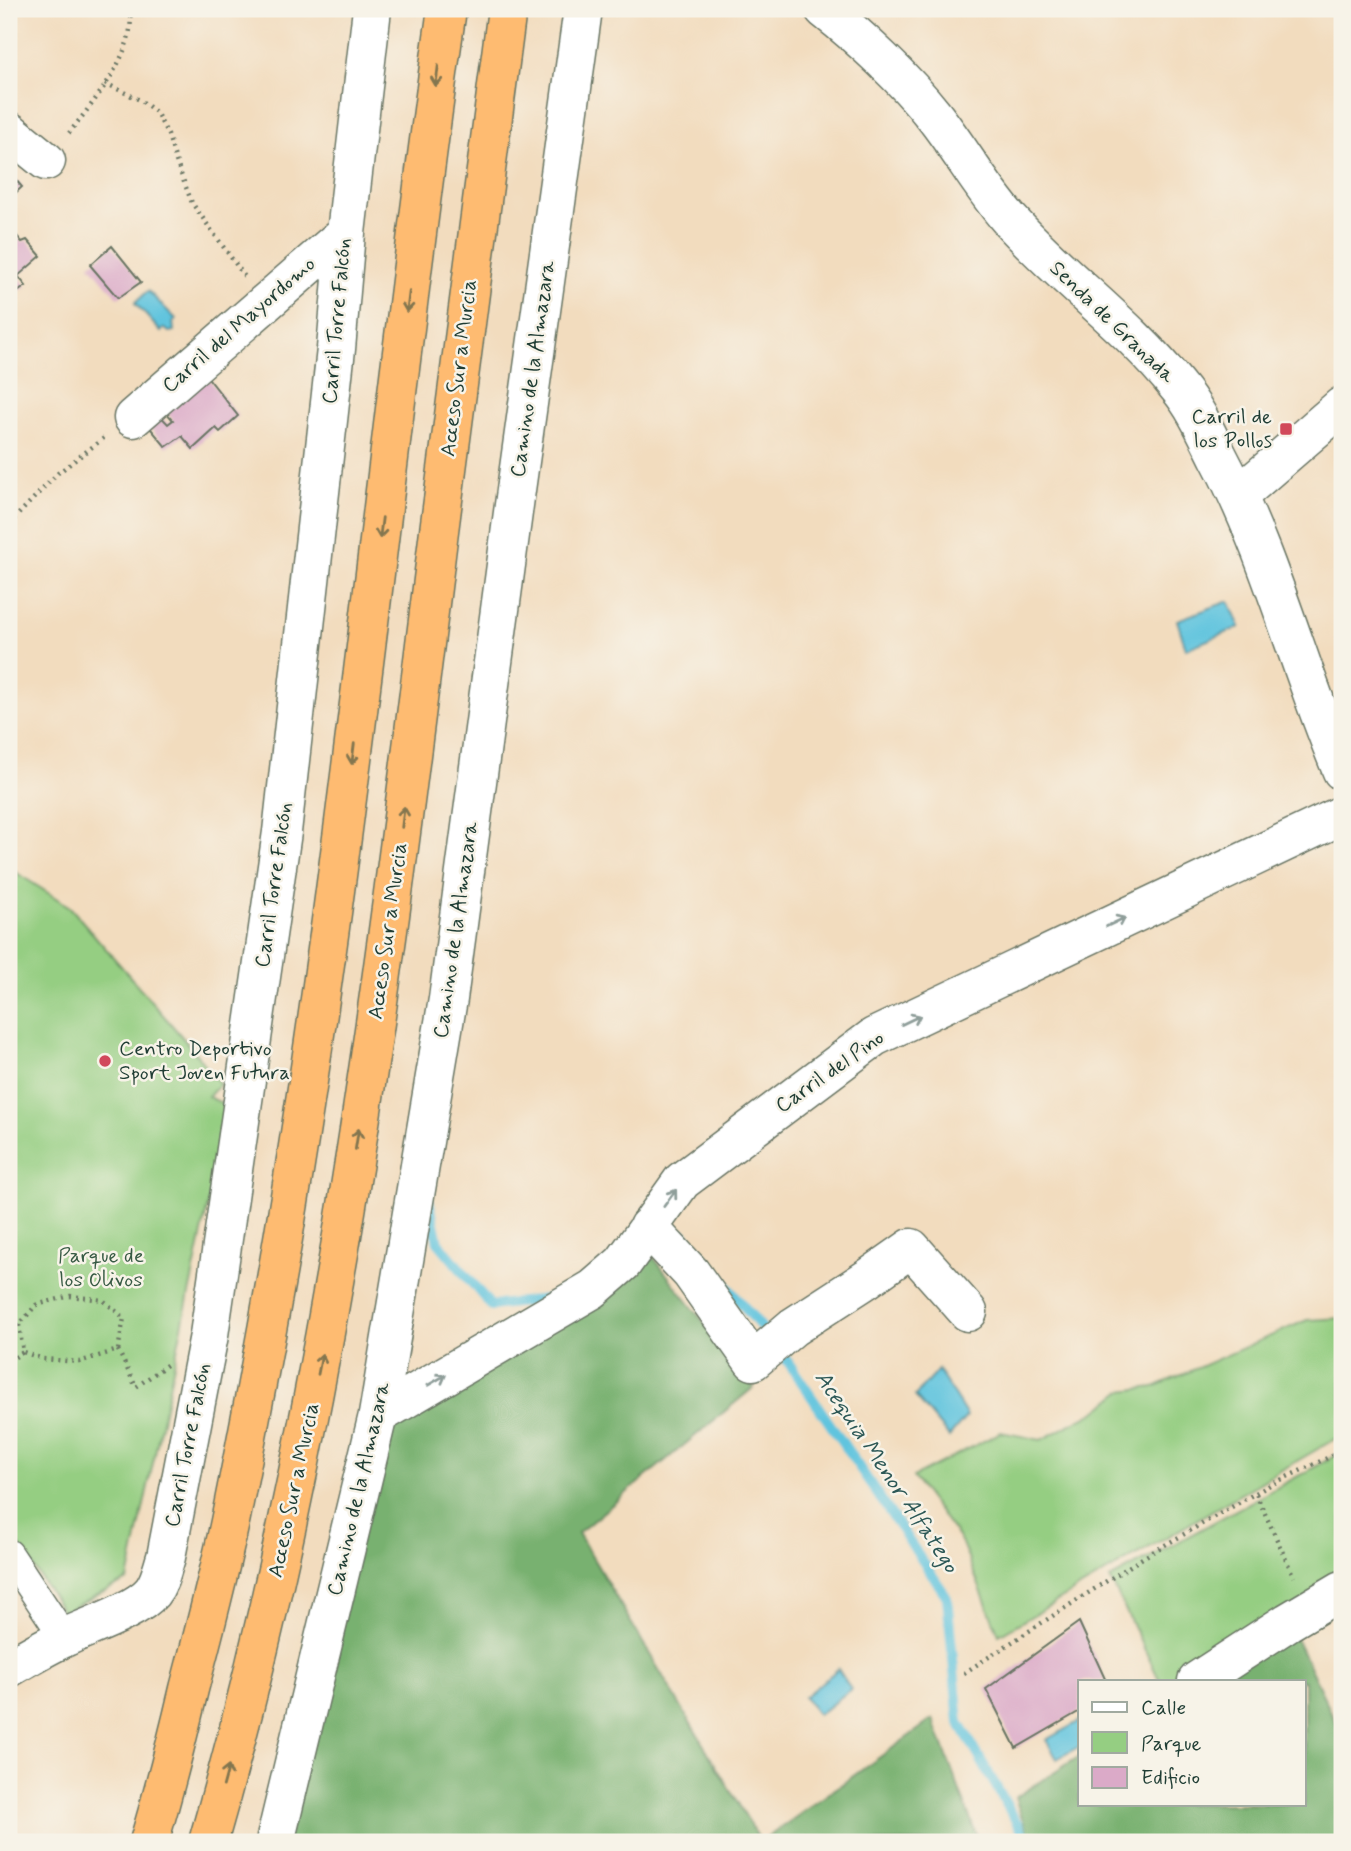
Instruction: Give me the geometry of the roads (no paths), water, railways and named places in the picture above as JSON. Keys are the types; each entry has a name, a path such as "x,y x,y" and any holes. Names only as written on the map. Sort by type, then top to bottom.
{"highway":[{"path":"149,1842 232,1511 298,1154 358,718 418,223 447,9"},
{"name":"Acceso Sur a Murcia","path":"208,1842 274,1587 327,1333 394,892 475,236 507,9"}],"street":[{"name":"Carril Torre Falcón","path":"9,1668 64,1637 132,1607 152,1592 159,1581 166,1557 209,1335 282,832 372,9"},
{"name":"Camino de la Almazara","path":"278,1840 378,1415 448,999 583,9"},
{"name":"Senda de Granada","path":"824,9 889,67 933,114 1007,217 1151,356 1180,389 1202,424 1239,495 1342,771"},
{"path":"9,131 46,161"},
{"name":"Carril del Mayordomo","path":"133,418 346,233"},
{"path":"1239,495 1342,406"},
{"name":"Carril del Pino","path":"378,1415 593,1289 624,1262 682,1181 874,1037 1342,815"},
{"path":"648,1227 691,1273 753,1361 793,1326 911,1248 968,1312"},
{"path":"9,1554 64,1637"},
{"path":"1198,1680 1342,1590"}],"water":[{"path":"148,291 176,319 173,322 174,331 169,332 164,328 161,332 135,303"},
{"path":"1229,601 1240,627 1186,649 1177,620"},
{"path":"938,1370 967,1416 949,1437 915,1396"},
{"path":"838,1669 851,1689 818,1715 804,1697"},
{"path":"1078,1722 1078,1747 1057,1759 1046,1740"}],"waterway":[{"name":"Acequia Menor Alfatego","path":"429,1201 438,1242 491,1306 547,1299"},
{"name":"Acequia Menor Alfatego","path":"683,1234 768,1335"},
{"name":"Acequia Menor Alfatego","path":"786,1359 947,1597 959,1722 1028,1842"}],"place":[{"name":"Carril de los Pollos","path":"1286,429"},
{"name":"Centro Deportivo Sport Joven Futura","path":"105,1061"}],"park label":[{"name":"Parque de los Olivos","path":"101,1268"}]}
